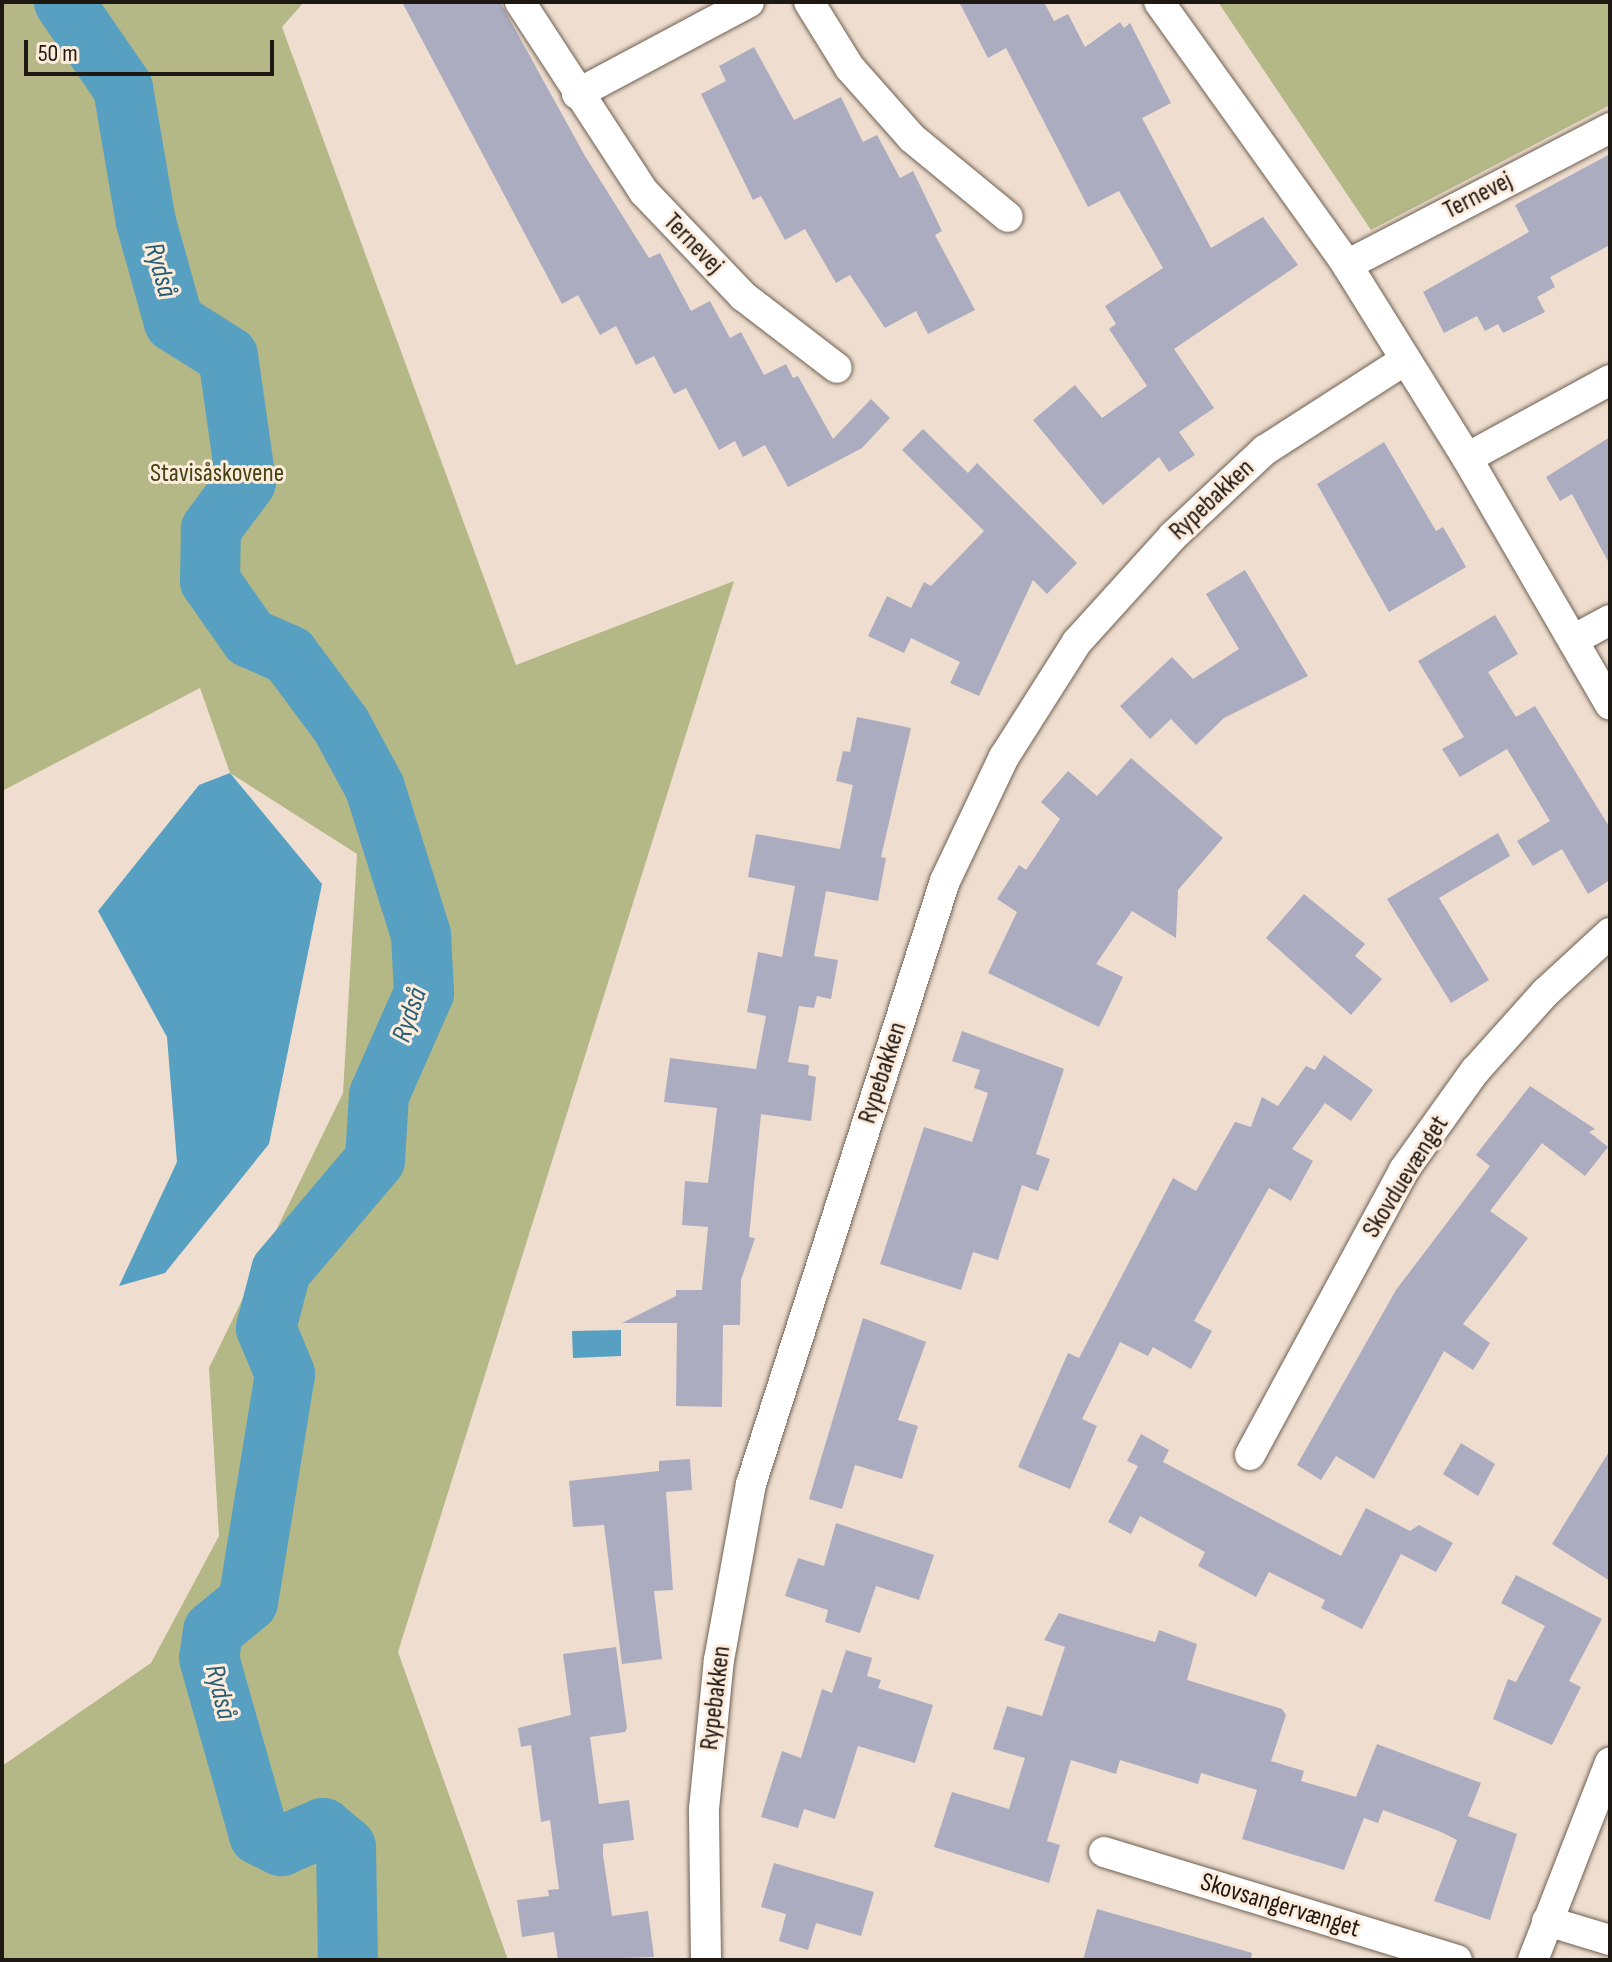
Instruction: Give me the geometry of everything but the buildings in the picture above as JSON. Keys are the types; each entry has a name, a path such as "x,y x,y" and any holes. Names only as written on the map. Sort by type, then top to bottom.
{"street":[{"name":"Ternevej","path":"520,2 577,94 644,192 743,296 837,368"},
{"path":"577,94 749,2"},
{"path":"809,2 850,68 912,138 1008,217"},
{"path":"1159,2 1347,265 1467,458 1610,705"},
{"name":"Ternevej","path":"1347,265 1610,128"},
{"name":"Rypebakken","path":"706,1960 705,1794 719,1660 751,1484 945,881 1004,757 1077,642 1173,536 1265,450 1405,360"},
{"path":"1467,458 1610,380"},
{"path":"1573,640 1610,620"},
{"name":"Skovduevænget","path":"1250,1455 1404,1170 1475,1071 1546,992 1610,933"},
{"path":"1533,1960 1610,1763"},
{"name":"Skovsangervænget","path":"1104,1852 1457,1960"},
{"path":"1547,1921 1610,1940"}],"green space":[{"name":"Stavisåskovene","path":"2,2 304,2 282,27 516,665 734,581 398,1652 508,1960 2,1960 2,1766 151,1663 219,1536 209,1368 343,1093 357,854 230,773 200,688 2,791"},
{"path":"1218,2 1610,2 1610,105 1371,230"}],"water":[{"path":"230,773 322,884 269,1144 165,1273 119,1286 177,1162 167,1037 98,911 199,785"},
{"path":"621,1330 621,1356 573,1358 572,1331"}],"waterway":[{"name":"Rydså","path":"64,2 123,88 146,222 174,322 228,356 246,482 211,529 210,581 250,638 289,655 341,725 375,788 421,935 424,993 379,1095 375,1160 281,1271 266,1328 285,1374 248,1602 213,1631 209,1658 259,1835 281,1846 323,1828 346,1847 348,1960"}]}
